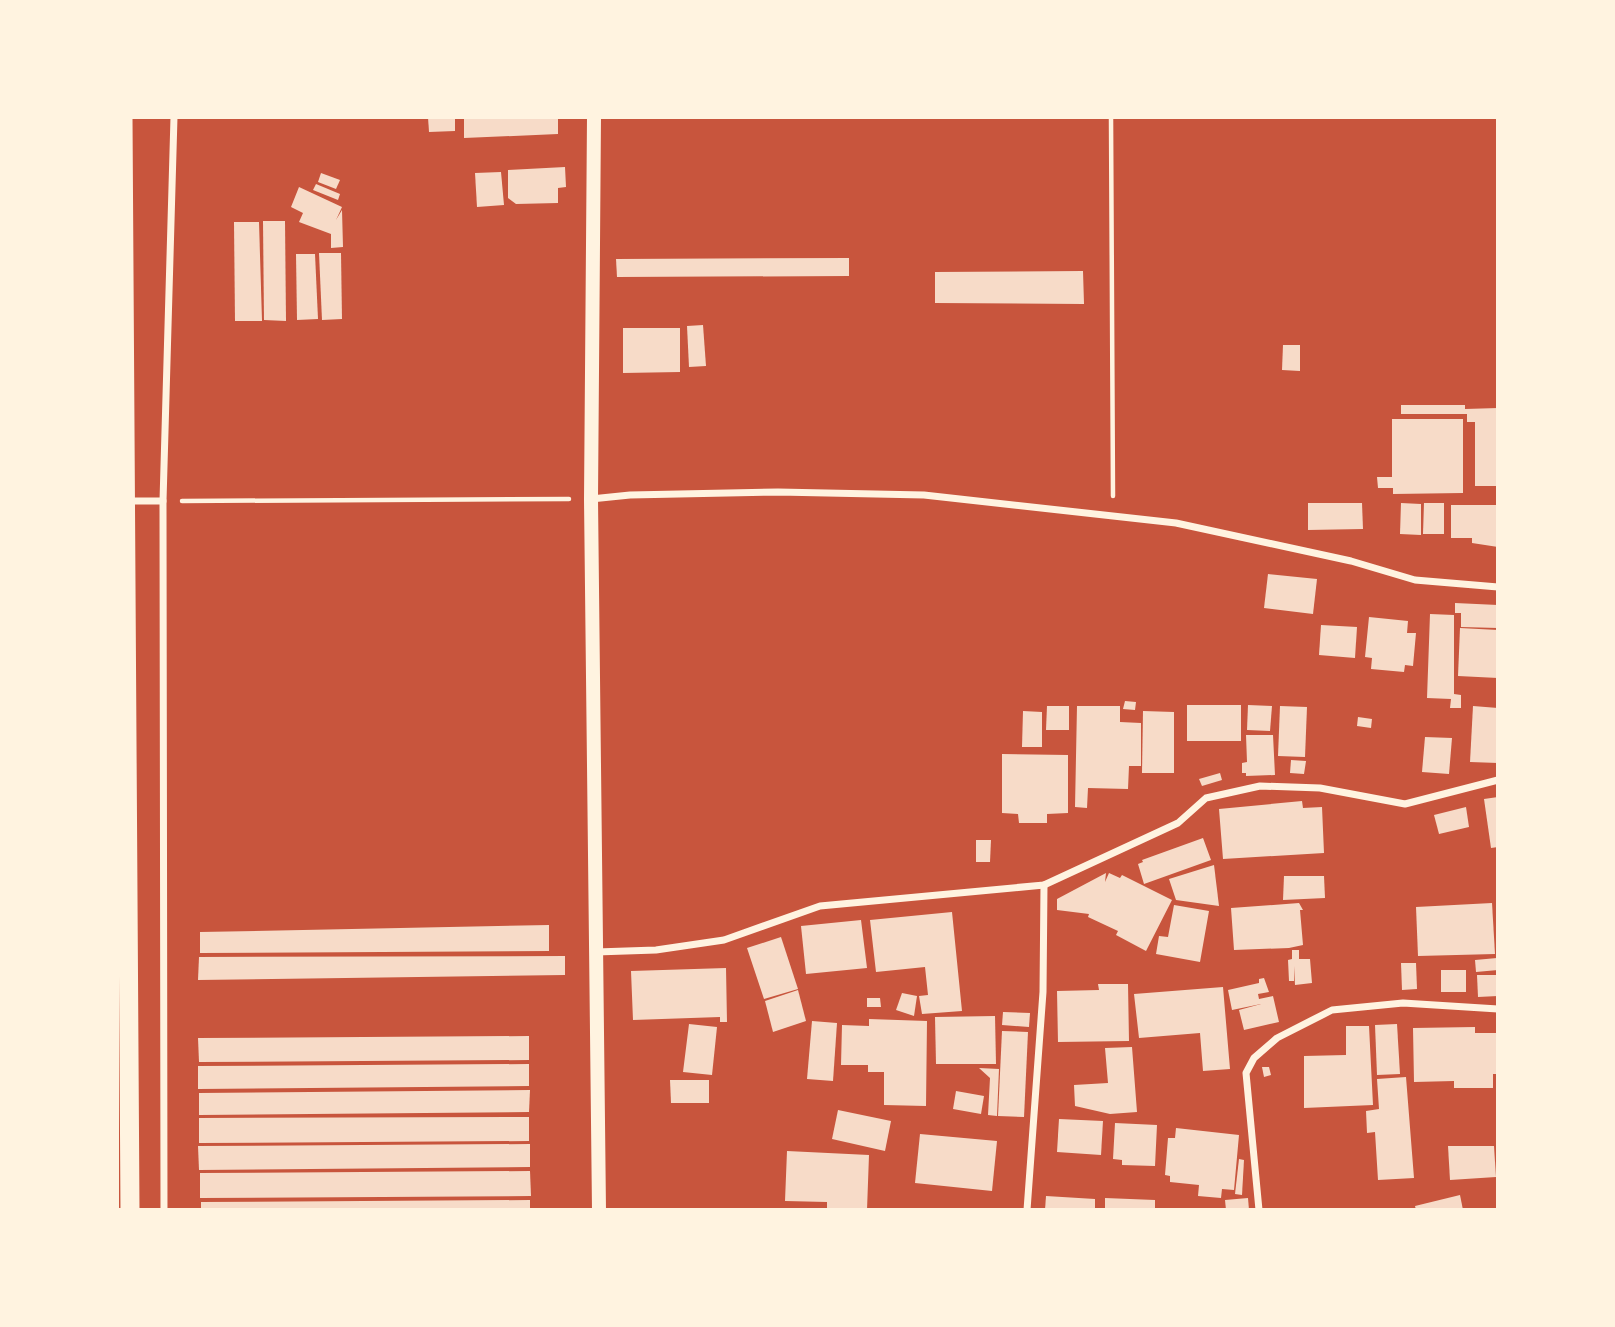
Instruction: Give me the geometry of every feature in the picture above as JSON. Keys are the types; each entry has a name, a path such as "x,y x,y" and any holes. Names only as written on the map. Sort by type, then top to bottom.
{"highway":[{"path":"123,117 130,1210"}],"main road":[{"path":"594,117 591,499 599,1210"}],"street":[{"path":"164,1210 163,501 174,117"},
{"path":"591,499 630,495 778,492 924,495 1176,523 1351,561 1415,580 1498,587"},
{"path":"117,501 163,501"},
{"path":"596,952 656,950 724,940 820,906 1044,885 1178,823 1206,798 1272,787 1321,788 1405,804 1498,780"},
{"path":"1027,1210 1043,992 1044,885"},
{"path":"1259,1210 1246,1073 1254,1058 1277,1038 1332,1010 1404,1003 1498,1009"}],"path":[{"path":"1111,117 1113,514"},
{"path":"163,501 591,499"}],"building":[{"path":"428,117 455,117 455,131 429,132"},
{"path":"464,117 558,117 558,134 464,138"},
{"path":"565,167 566,187 558,188 558,203 516,204 508,198 508,170"},
{"path":"501,172 504,205 477,207 475,173"},
{"path":"321,173 340,180 336,189 318,182"},
{"path":"316,184 340,194 338,200 313,190"},
{"path":"299,187 342,207 336,220 342,210 343,247 331,248 331,234 299,222 303,213 291,207"},
{"path":"263,221 285,221 286,321 264,320"},
{"path":"234,222 259,222 262,321 235,321"},
{"path":"319,253 341,253 342,319 322,320"},
{"path":"296,254 315,254 318,319 297,320"},
{"path":"849,258 849,276 617,277 616,259"},
{"path":"1083,271 1084,304 935,303 935,272"},
{"path":"703,325 706,366 689,367 687,326"},
{"path":"623,328 680,328 680,372 623,373"},
{"path":"1283,345 1300,345 1300,371 1282,370"},
{"path":"1401,405 1498,408 1498,486 1475,486 1475,422 1467,422 1467,414 1401,414"},
{"path":"1392,419 1463,419 1463,493 1393,494 1393,488 1378,488 1377,477 1392,477"},
{"path":"1308,503 1362,503 1363,529 1308,530"},
{"path":"1401,503 1421,504 1421,535 1400,534"},
{"path":"1424,503 1444,503 1444,534 1423,534"},
{"path":"1451,505 1498,505 1498,547 1472,543 1472,538 1451,538"},
{"path":"1268,574 1317,579 1313,614 1264,608"},
{"path":"1455,603 1498,605 1498,628 1461,627 1461,613 1455,613"},
{"path":"1430,614 1454,615 1454,694 1461,695 1461,708 1450,708 1451,699 1427,698"},
{"path":"1369,617 1408,621 1407,633 1416,633 1413,666 1405,665 1404,672 1371,669 1372,658 1365,657"},
{"path":"1321,625 1357,627 1355,658 1319,655"},
{"path":"1460,628 1498,630 1498,678 1458,676"},
{"path":"1125,701 1136,702 1135,710 1123,709"},
{"path":"1187,705 1241,705 1241,741 1187,741"},
{"path":"1248,705 1272,706 1270,731 1247,730"},
{"path":"1047,706 1069,706 1069,730 1046,730"},
{"path":"1077,706 1120,706 1120,722 1141,723 1141,766 1129,766 1128,789 1088,788 1087,808 1075,807"},
{"path":"1280,706 1307,707 1305,757 1278,756"},
{"path":"1473,706 1498,708 1498,763 1470,762"},
{"path":"1023,711 1042,712 1042,747 1022,747"},
{"path":"1143,711 1174,712 1174,773 1142,773"},
{"path":"1358,717 1372,719 1371,728 1357,726"},
{"path":"1246,735 1273,735 1275,775 1246,776 1246,773 1242,773 1242,763 1247,762"},
{"path":"1425,737 1452,738 1449,774 1422,772"},
{"path":"1002,754 1068,755 1068,813 1047,814 1047,823 1019,823 1018,814 1002,813"},
{"path":"1291,760 1306,761 1304,774 1290,773"},
{"path":"1220,773 1222,780 1202,786 1199,779"},
{"path":"1498,797 1498,847 1491,848 1484,799"},
{"path":"1302,801 1303,808 1322,807 1324,853 1223,859 1219,809"},
{"path":"1466,807 1469,827 1439,834 1434,815"},
{"path":"1203,838 1211,860 1144,884 1138,864 1143,862 1142,860"},
{"path":"976,840 991,840 990,862 976,862"},
{"path":"1214,865 1219,906 1176,900 1169,879"},
{"path":"1106,873 1105,882 1109,873 1120,878 1122,875 1172,900 1146,951 1116,935 1118,931 1088,917 1089,914 1057,910 1057,899"},
{"path":"1284,876 1324,876 1325,898 1283,900"},
{"path":"1299,903 1303,910 1300,910 1303,945 1234,950 1231,908"},
{"path":"1492,903 1495,954 1418,956 1416,907"},
{"path":"1174,905 1209,911 1200,962 1156,954 1159,936 1168,937"},
{"path":"952,912 962,1011 922,1014 919,996 928,995 925,967 876,972 870,920"},
{"path":"861,920 867,968 806,974 801,926"},
{"path":"549,925 549,951 200,953 200,932"},
{"path":"781,937 798,989 764,999 747,948"},
{"path":"1292,950 1299,950 1299,959 1310,959 1312,983 1295,985 1294,966 1294,981 1289,981 1288,960 1292,959"},
{"path":"565,956 565,975 198,980 199,957"},
{"path":"1497,958 1498,970 1476,972 1475,960"},
{"path":"1401,963 1416,963 1417,989 1402,990"},
{"path":"726,968 727,1022 720,1022 720,1017 633,1020 631,971"},
{"path":"1441,970 1466,970 1466,992 1441,992"},
{"path":"1477,975 1498,975 1498,996 1478,997"},
{"path":"1264,978 1269,992 1258,994 1259,999 1273,996 1279,1022 1244,1030 1239,1010 1261,1004 1232,1010 1228,990 1259,983 1259,979"},
{"path":"1098,984 1128,984 1129,1041 1058,1042 1057,991 1099,990"},
{"path":"1223,987 1230,1069 1203,1071 1200,1033 1139,1038 1134,994"},
{"path":"798,990 806,1021 773,1032 765,1001"},
{"path":"902,993 917,996 914,1016 896,1010"},
{"path":"867,998 880,998 881,1007 867,1007"},
{"path":"1003,1012 1030,1013 1029,1027 1002,1025"},
{"path":"995,1016 996,1064 936,1064 935,1017"},
{"path":"869,1019 927,1021 926,1106 884,1105 884,1072 868,1072 868,1065 841,1065 842,1025 869,1026"},
{"path":"812,1021 837,1023 833,1081 807,1079"},
{"path":"689,1024 717,1027 712,1075 683,1072"},
{"path":"1397,1024 1400,1074 1377,1075 1375,1025"},
{"path":"1346,1026 1369,1026 1373,1105 1304,1108 1304,1056 1346,1055"},
{"path":"1475,1027 1475,1033 1498,1033 1498,1074 1493,1074 1493,1088 1454,1088 1454,1081 1414,1082 1413,1028"},
{"path":"1002,1031 1028,1032 1024,1117 998,1116"},
{"path":"529,1036 529,1060 199,1062 198,1038"},
{"path":"1132,1047 1137,1112 1110,1114 1075,1106 1074,1085 1108,1083 1105,1048"},
{"path":"529,1064 529,1086 198,1089 198,1066"},
{"path":"1262,1067 1269,1067 1271,1075 1264,1077"},
{"path":"979,1068 999,1069 997,1116 988,1115 990,1078"},
{"path":"1406,1077 1414,1178 1378,1180 1375,1132 1367,1133 1366,1111 1379,1109 1377,1079"},
{"path":"670,1080 709,1080 709,1103 671,1103"},
{"path":"530,1090 529,1112 199,1115 199,1093"},
{"path":"956,1091 984,1096 981,1114 953,1109"},
{"path":"838,1110 891,1121 885,1151 832,1139"},
{"path":"529,1117 529,1141 199,1143 199,1118"},
{"path":"1059,1119 1103,1121 1101,1155 1057,1152"},
{"path":"1115,1123 1157,1125 1155,1166 1122,1165 1122,1160 1113,1159"},
{"path":"1176,1128 1239,1135 1234,1190 1222,1189 1221,1198 1198,1196 1199,1185 1170,1182 1170,1176 1165,1175 1168,1138 1175,1138"},
{"path":"920,1134 997,1141 992,1191 915,1183"},
{"path":"530,1144 530,1167 199,1170 198,1146"},
{"path":"1448,1146 1494,1146 1496,1177 1450,1180"},
{"path":"787,1151 869,1155 867,1210 827,1210 827,1202 785,1201"},
{"path":"1239,1159 1244,1160 1242,1195 1235,1194"},
{"path":"530,1171 531,1196 200,1198 200,1173"},
{"path":"1460,1195 1463,1210 1416,1210 1415,1206"},
{"path":"1046,1196 1095,1199 1095,1210 1045,1210"},
{"path":"1105,1198 1155,1200 1155,1210 1105,1210"},
{"path":"1248,1198 1249,1210 1226,1210 1225,1200"},
{"path":"530,1200 530,1210 201,1210 201,1202"}]}
